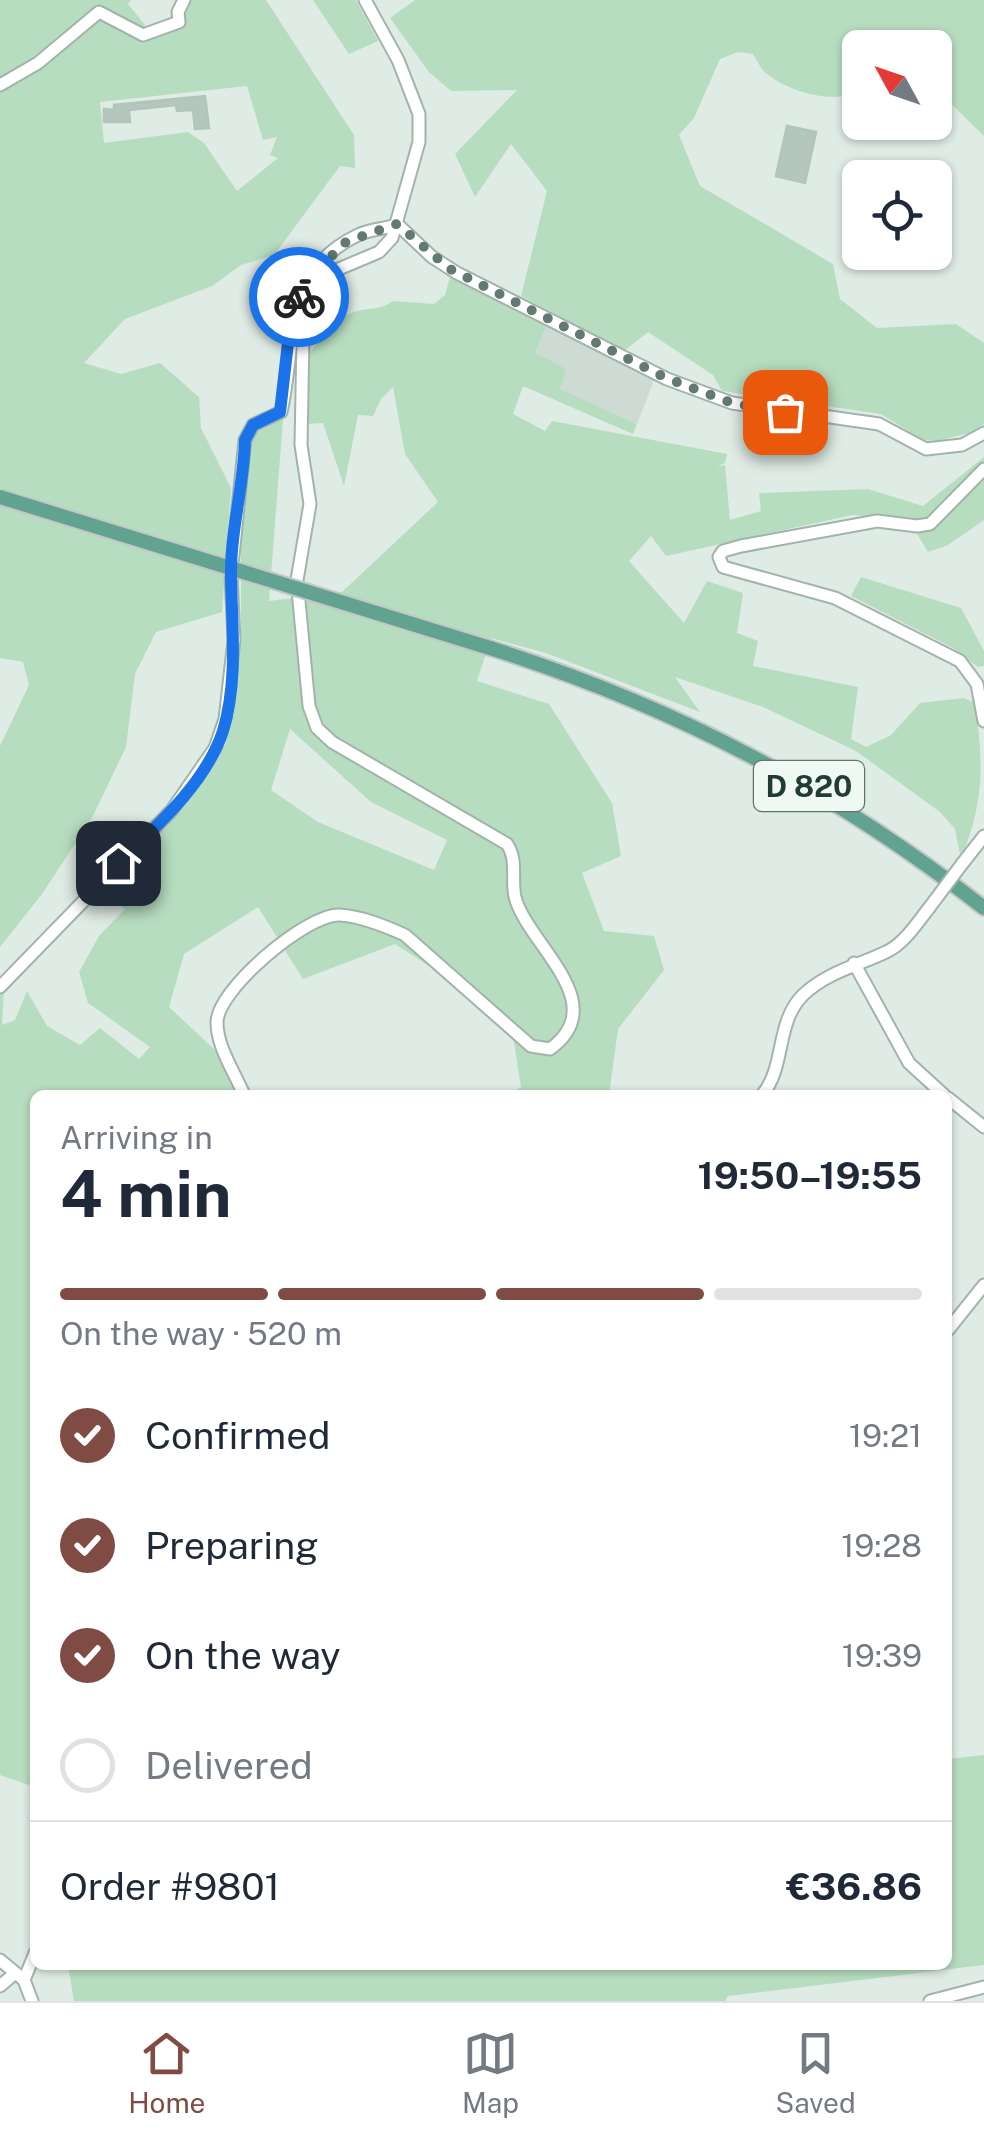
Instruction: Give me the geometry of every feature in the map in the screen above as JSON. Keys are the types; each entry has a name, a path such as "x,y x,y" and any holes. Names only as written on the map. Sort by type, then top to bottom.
{"main road":[{"name":"D 820","path":"0,497 616,694 780,768 882,831 984,908"},
{"name":"D 820","path":"0,505 488,651"}],"street":[{"path":"0,85 38,63 98,12 143,35 180,22 178,12 184,0"},
{"path":"242,1090 216,1023 223,999 283,944 318,919 338,915 381,924 405,935 531,1046 550,1049 568,1028 570,987 529,926 515,897 512,852 507,844 332,742 318,728 309,706 298,580 310,504 300,445 302,338 310,312 334,272 379,252 395,229 419,142 419,114 412,90 365,0"},
{"path":"0,987 172,810 215,748 223,730 234,640 231,575 245,440 253,425 280,412 289,334 305,284 346,242 379,230 395,229 457,273 707,395 750,407 879,424 926,449 962,446 984,433"},
{"path":"984,470 930,524 862,523 741,546 724,551 719,557 723,567 735,573 810,590 874,614 960,661 981,682 984,721"},
{"path":"765,1090 775,1070 792,1010 818,983 894,947 984,836"},
{"path":"854,963 909,1063 939,1090"},
{"path":"952,1101 984,1126"},
{"path":"952,1325 984,1285"},
{"path":"0,1960 19,1977 32,2001"},
{"path":"0,1986 19,1977 30,1961"},
{"path":"930,2001 984,1987"}],"shaded area":[{"path":"547,325 655,378 637,424 559,389 535,353"}],"green space":[{"path":"0,0 131,0 128,4 153,35 181,14 188,0 266,0 354,135 355,168 340,166 274,255 241,265 212,286 125,319 84,363 121,374 160,363 199,397 201,428 231,488 222,612 156,632 135,674 126,747 92,818 42,894 0,947 0,746 29,685 23,662 0,658","holes":["247,86 263,140 277,137 270,155 278,158 237,191 204,143 188,132 104,143 100,102"]},
{"path":"313,0 356,0 378,41 349,54"},
{"path":"415,0 984,0 984,136 952,105 952,30 842,30 842,96 838,97 812,95 787,86 765,72 753,54 738,52 720,59 694,118 679,135 700,186 833,264 840,299 877,328 956,324 984,343 984,424 969,433 937,441 923,440 881,414 722,391 713,375 648,332 624,351 521,296 547,191 511,144 475,197 455,154 517,90 451,91 429,72 390,18"},
{"path":"450,277 547,325 535,353 566,369 560,389 637,424 633,434 523,386 513,414 545,431 552,421 727,454 725,463 717,467 725,465 730,520 761,511 759,493 868,489 923,506 984,457 984,520 948,545 928,552 908,519 852,515 666,556 651,536 629,561 684,623 707,581 743,593 737,633 758,641 753,666 858,687 851,739 866,747 891,735 920,703 964,698 975,703 981,765 974,819 961,859 955,829 940,812 856,751 763,707 675,677 700,712 546,653 491,638 477,681 549,704 612,803 621,856 582,873 604,931 654,936 664,970 618,1029 610,1090 516,1090 521,1087 510,1018 395,944 303,979 258,907 184,954 169,1007 215,1050 237,1090 30,1090 30,1785 0,1775 0,995 4,990 2,1025 15,1020 27,991 47,1026 80,1045 100,1028 139,1059 150,1047 88,1003 79,972 99,936 125,909 102,889 188,798 226,742 241,629 241,544 253,433 283,419 269,601 342,592 438,502 405,454 393,387 381,399 373,416 358,415 344,486 323,423 308,424 305,358 347,315 393,301 434,304 445,295","holes":["290,729 371,802 447,840 434,870 318,822 271,790"]},
{"path":"861,577 961,608 984,651 984,666 978,667 953,648 851,596"},
{"path":"984,1755 984,1965 952,1969 952,1759"},
{"path":"69,1970 943,1970 728,1996 725,2001 74,2001"}],"building":[{"path":"205,96 209,128 195,129 193,110 177,111 176,105 129,110 130,122 104,122 104,109 114,110 114,105"},
{"path":"787,126 816,132 805,183 776,176"}],"way so far":[{"path":"299,297 314,273 346,242 370,230 397,224 450,269 666,378 732,403 785,412"}],"route":[{"path":"118,863 172,810 223,730 234,640 231,575 244,480 245,440 253,425 275,417 282,407 289,334 299,297"}]}
